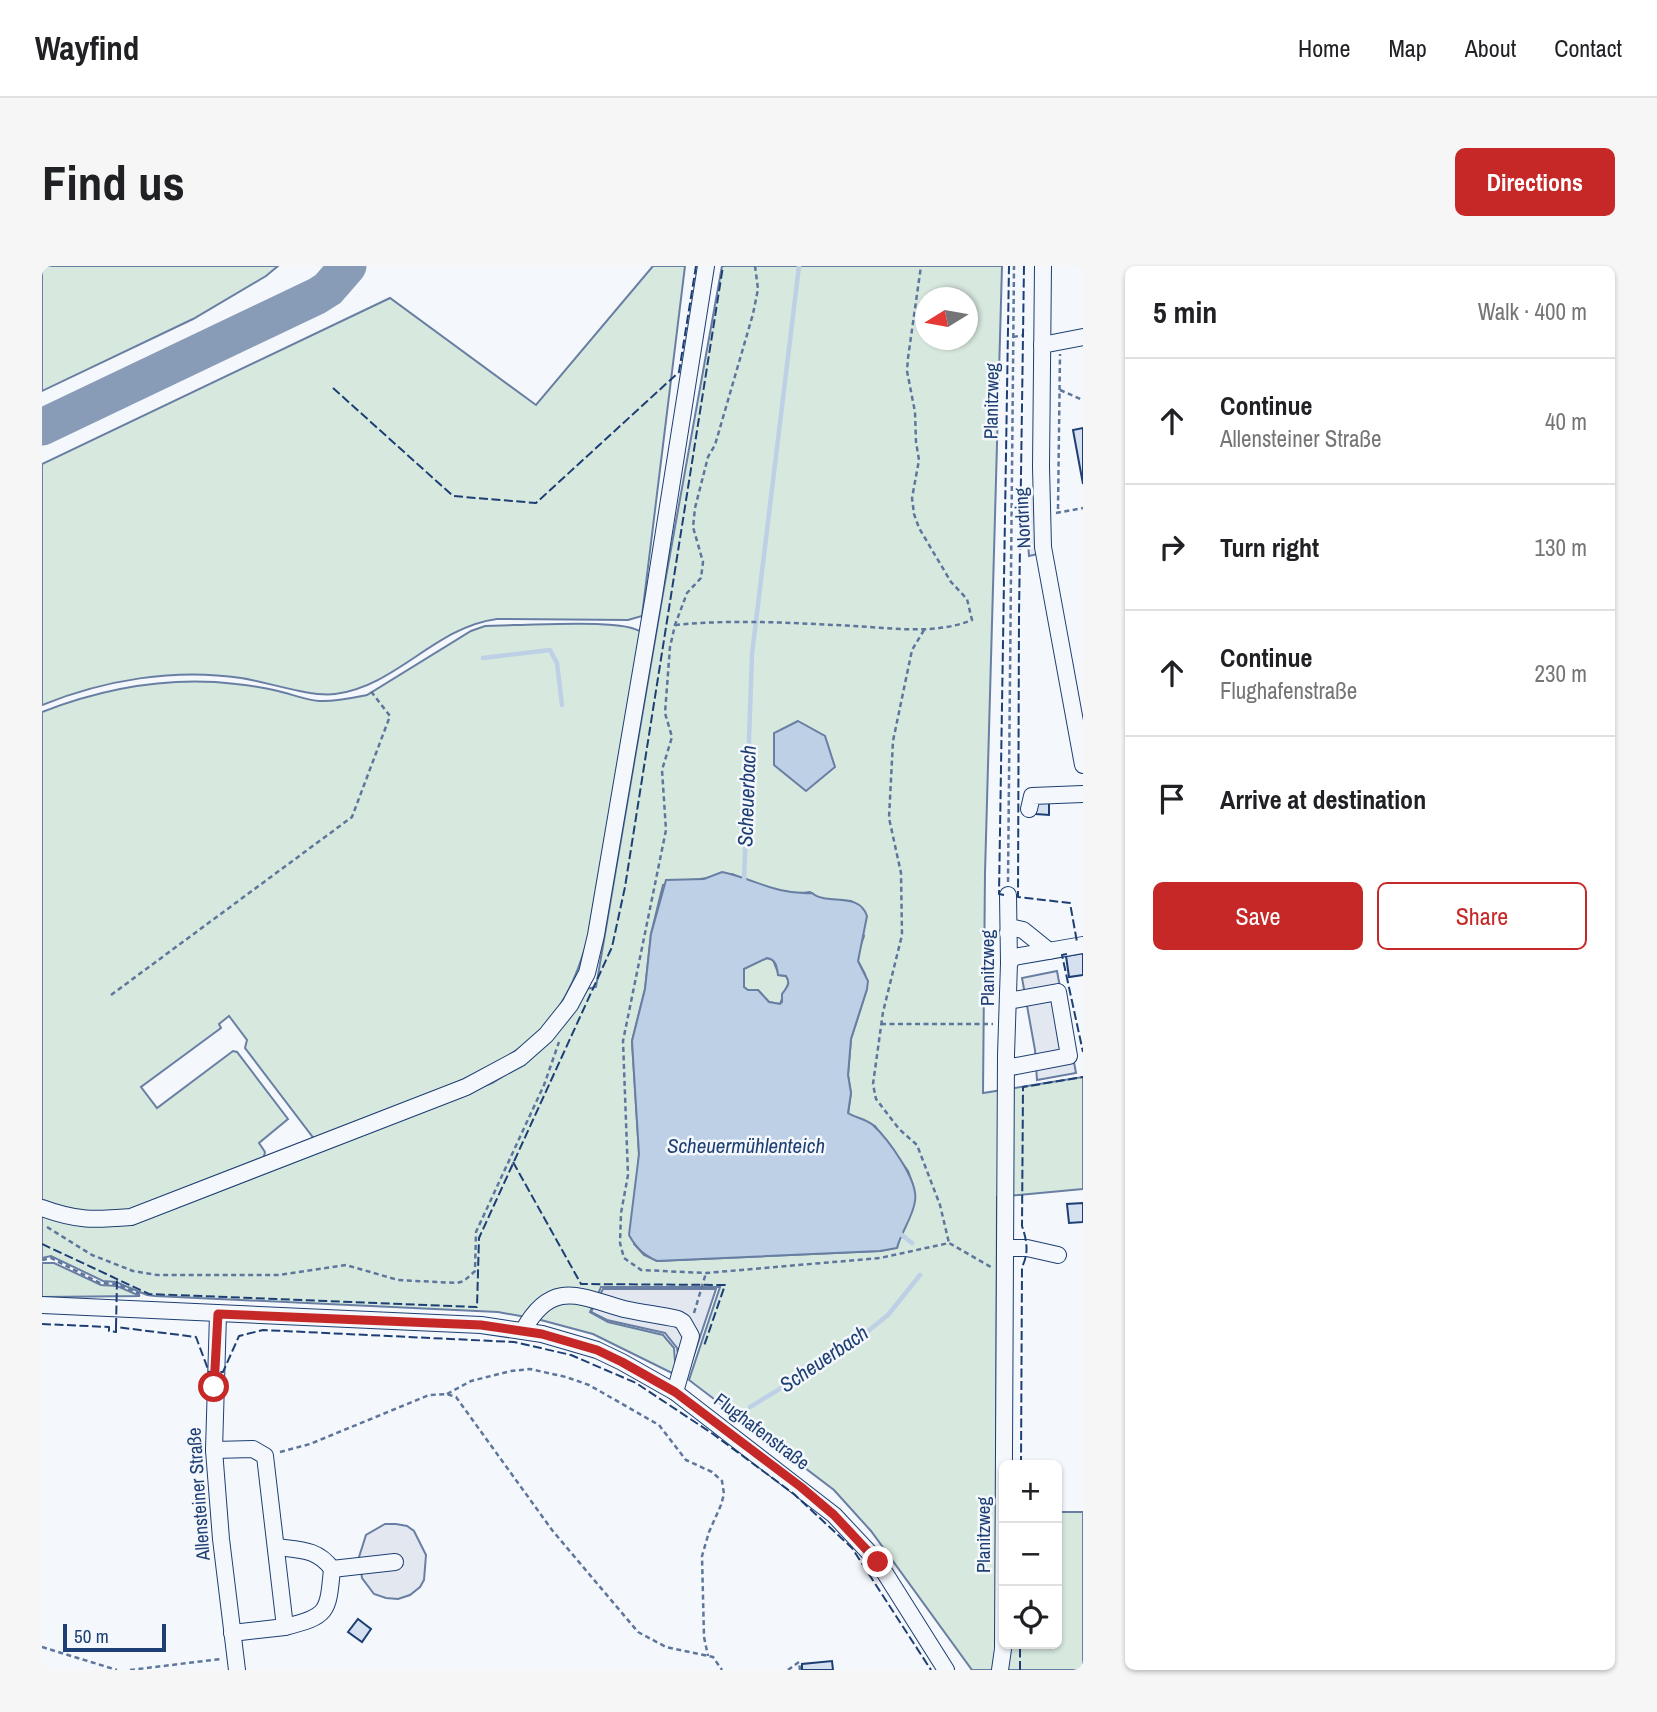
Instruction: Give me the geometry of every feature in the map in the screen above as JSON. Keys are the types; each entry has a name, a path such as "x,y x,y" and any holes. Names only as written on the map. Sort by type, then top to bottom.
{"street":[{"path":"42,1208 69,1218 91,1221 131,1217 466,1087 520,1058 547,1035 570,1005 587,973 596,935 706,266"},
{"name":"Nordring","path":"1044,266 1041,382 1050,514 1043,547 1077,692 1083,765"},
{"path":"1042,345 1083,337"},
{"path":"1029,809 1032,796 1083,794"},
{"name":"Planitzweg","path":"1000,1670 1003,1649 1008,895"},
{"path":"1008,933 1014,928 1023,930 1049,951"},
{"path":"1009,963 1014,957 1080,945"},
{"path":"1006,1068 1076,1057 1058,992 1008,1001"},
{"path":"1005,1248 1027,1248 1058,1255"},
{"path":"523,1331 535,1310 557,1297 576,1294 628,1310 678,1319 691,1336 675,1392"},
{"name":"Flughafenstraße","path":"42,1305 481,1325 523,1331 597,1350 675,1392 801,1487 842,1523 878,1562 946,1670"},
{"name":"Allensteiner Straße","path":"218,1314 214,1450 236,1664"},
{"path":"214,1450 253,1448 265,1456 285,1627"},
{"path":"232,1633 285,1627 314,1620 322,1613 329,1598 332,1569 325,1558 309,1551 277,1547"},
{"path":"332,1569 395,1562"}],"path":[{"path":"755,266 758,289 753,314 715,445 708,457 695,508 693,527 703,562 701,578 687,593 670,647 665,713 672,737 662,770 666,830 623,1041 628,1175 621,1213 620,1243 624,1258 635,1267 648,1271 706,1273 880,1258 949,1243 1005,1274"},
{"path":"675,625 766,622 925,629 954,627 972,620 967,599 951,582 919,528 912,498 919,460 915,412 907,371 920,266"},
{"name":"Planitzweg","path":"1008,895 1014,266"},
{"path":"1013,337 1024,335"},
{"path":"1058,523 1050,514 1060,342"},
{"path":"1041,382 1083,400"},
{"path":"1050,514 1083,508"},
{"path":"925,629 912,650 892,741 889,818 901,873 902,935 881,1024 873,1084 876,1099 899,1129 918,1145 940,1205 949,1243"},
{"path":"111,995 352,817 390,716 370,690"},
{"path":"42,1223 92,1255 133,1271 158,1275 278,1275 346,1265 398,1280 457,1283 464,1281 475,1271 476,1232 544,1085 563,1031 558,1021"},
{"path":"881,1024 1007,1024"},
{"path":"42,1260 51,1258 100,1283"},
{"path":"688,1331 706,1273"},
{"path":"447,1394 471,1381 510,1371 530,1369 566,1377 589,1385 659,1425 685,1461 712,1472 722,1481 724,1494 702,1556 704,1637 708,1656"},
{"path":"265,1456 310,1444 429,1395 447,1394 456,1397 552,1530 638,1632 666,1647 713,1657 722,1670"},
{"path":"42,1647 117,1670"},
{"path":"788,1670 799,1662 800,1670"},
{"path":"130,1670 236,1664"}],"shaded area":[{"path":"42,266 278,266 266,276 193,319 42,391"},
{"path":"653,266 685,266 642,616 628,620 497,619 475,624 454,633 378,680 335,694 301,691 241,678 190,674 115,683 42,705 42,464 390,298 536,405"},
{"path":"722,266 1002,266 985,873 983,1093 1083,1077 1083,1189 997,1197 996,1510 999,1649 1062,1649 1062,1512 1083,1512 1083,1670 972,1670 871,1531 834,1490 689,1380 720,1287 601,1287 590,1312 608,1322 663,1335 674,1348 676,1375 593,1334 537,1319 498,1312 155,1296 116,1282 103,1281 51,1256 42,1258 42,1216 78,1225 117,1226 175,1208 492,1083 525,1063 586,989 596,987","holes":["732,874 790,893 810,892 819,899 851,901 864,936 858,961 865,974 867,989 851,1039 848,1075 851,1093 848,1114 875,1126 908,1171 913,1185 897,1248 657,1261 644,1255 634,1244 639,1154 632,1041 645,989 651,934 663,885"]},
{"path":"1024,491 1034,491 1038,554 1029,556"},
{"path":"618,625 641,632 589,934 566,996 551,1018 533,1037 512,1053 461,1081 315,1140 245,1048 247,1040 229,1016 219,1024 221,1028 141,1087 157,1108 233,1051 237,1052 288,1119 259,1143 265,1152 263,1161 134,1209 99,1213 76,1210 42,1200 42,712 113,690 162,683 211,682 246,685 319,701 367,695 471,631 485,626"},
{"path":"767,958 773,960 779,975 786,976 789,982 780,1004 769,1002 758,990 747,990 744,987 743,969"},
{"path":"1057,971 1076,1073 1037,1080 1035,1050 1022,978"},
{"path":"42,1263 54,1263 101,1285 117,1286 140,1296 42,1297"},
{"path":"603,1289 716,1289 688,1373 680,1368 677,1348 665,1333 607,1320 591,1312"},
{"path":"385,1524 407,1526 414,1531 426,1555 424,1580 420,1587 410,1595 398,1599 374,1594 362,1578 359,1557 366,1535"}],"water":[{"path":"798,721 825,736 835,767 806,791 774,765 774,733"},
{"name":"Scheuermühlenteich","path":"722,872 787,892 812,893 826,899 850,901 863,908 867,916 858,961 868,981 851,1039 848,1075 851,1093 848,1113 870,1123 879,1131 901,1161 912,1183 915,1193 914,1207 897,1248 657,1261 641,1251 629,1235 639,1154 632,1041 645,989 651,934 666,880 704,879","holes":["767,958 776,964 778,975 786,976 788,981 780,1004 769,1002 758,990 744,987 744,969"]}],"building":[{"path":"1083,428 1083,484 1073,430"},
{"path":"1036,803 1049,803 1049,815 1036,814"},
{"path":"1083,953 1083,975 1069,977 1066,956"},
{"path":"1083,1203 1083,1222 1069,1223 1067,1204"},
{"path":"358,1619 371,1629 362,1642 348,1632"},
{"path":"832,1661 833,1670 802,1670 802,1664"}],"waterway":[{"name":"Scheuerbach","path":"744,882 752,654 799,266"},
{"path":"483,658 550,650 557,663 562,705"},
{"name":"Scheuerbach","path":"898,1232 912,1243"},
{"name":"Scheuerbach","path":"750,1407 844,1350 888,1315 920,1275"}],"taxiway":[{"path":"42,427 317,296 328,289 348,266"}],"fence":[{"path":"333,388 453,496 536,503 679,372 696,266"},
{"path":"42,1244 149,1294 477,1307 479,1238 612,947 625,887 723,266"},
{"path":"1004,895 999,894 1009,266"},
{"path":"1024,266 1018,897 1070,903 1077,942"},
{"path":"1067,954 1062,955 1083,1052"},
{"path":"1021,1460 1022,1267 1026,1257 1022,1226 1023,1087 1083,1077"},
{"path":"513,1162 581,1284 725,1285 704,1346"},
{"path":"116,1327 117,1280"},
{"path":"42,1324 109,1327 109,1331 116,1332 116,1327 196,1337 209,1372 223,1372 239,1336 263,1330 514,1342 571,1355 636,1383 713,1434 794,1494 852,1548 931,1670"},
{"path":"1020,1649 1020,1670"}],"route":[{"path":"214,1387 218,1314 481,1325 542,1334 573,1342 622,1362 675,1392 801,1487 834,1515 878,1562"}]}
